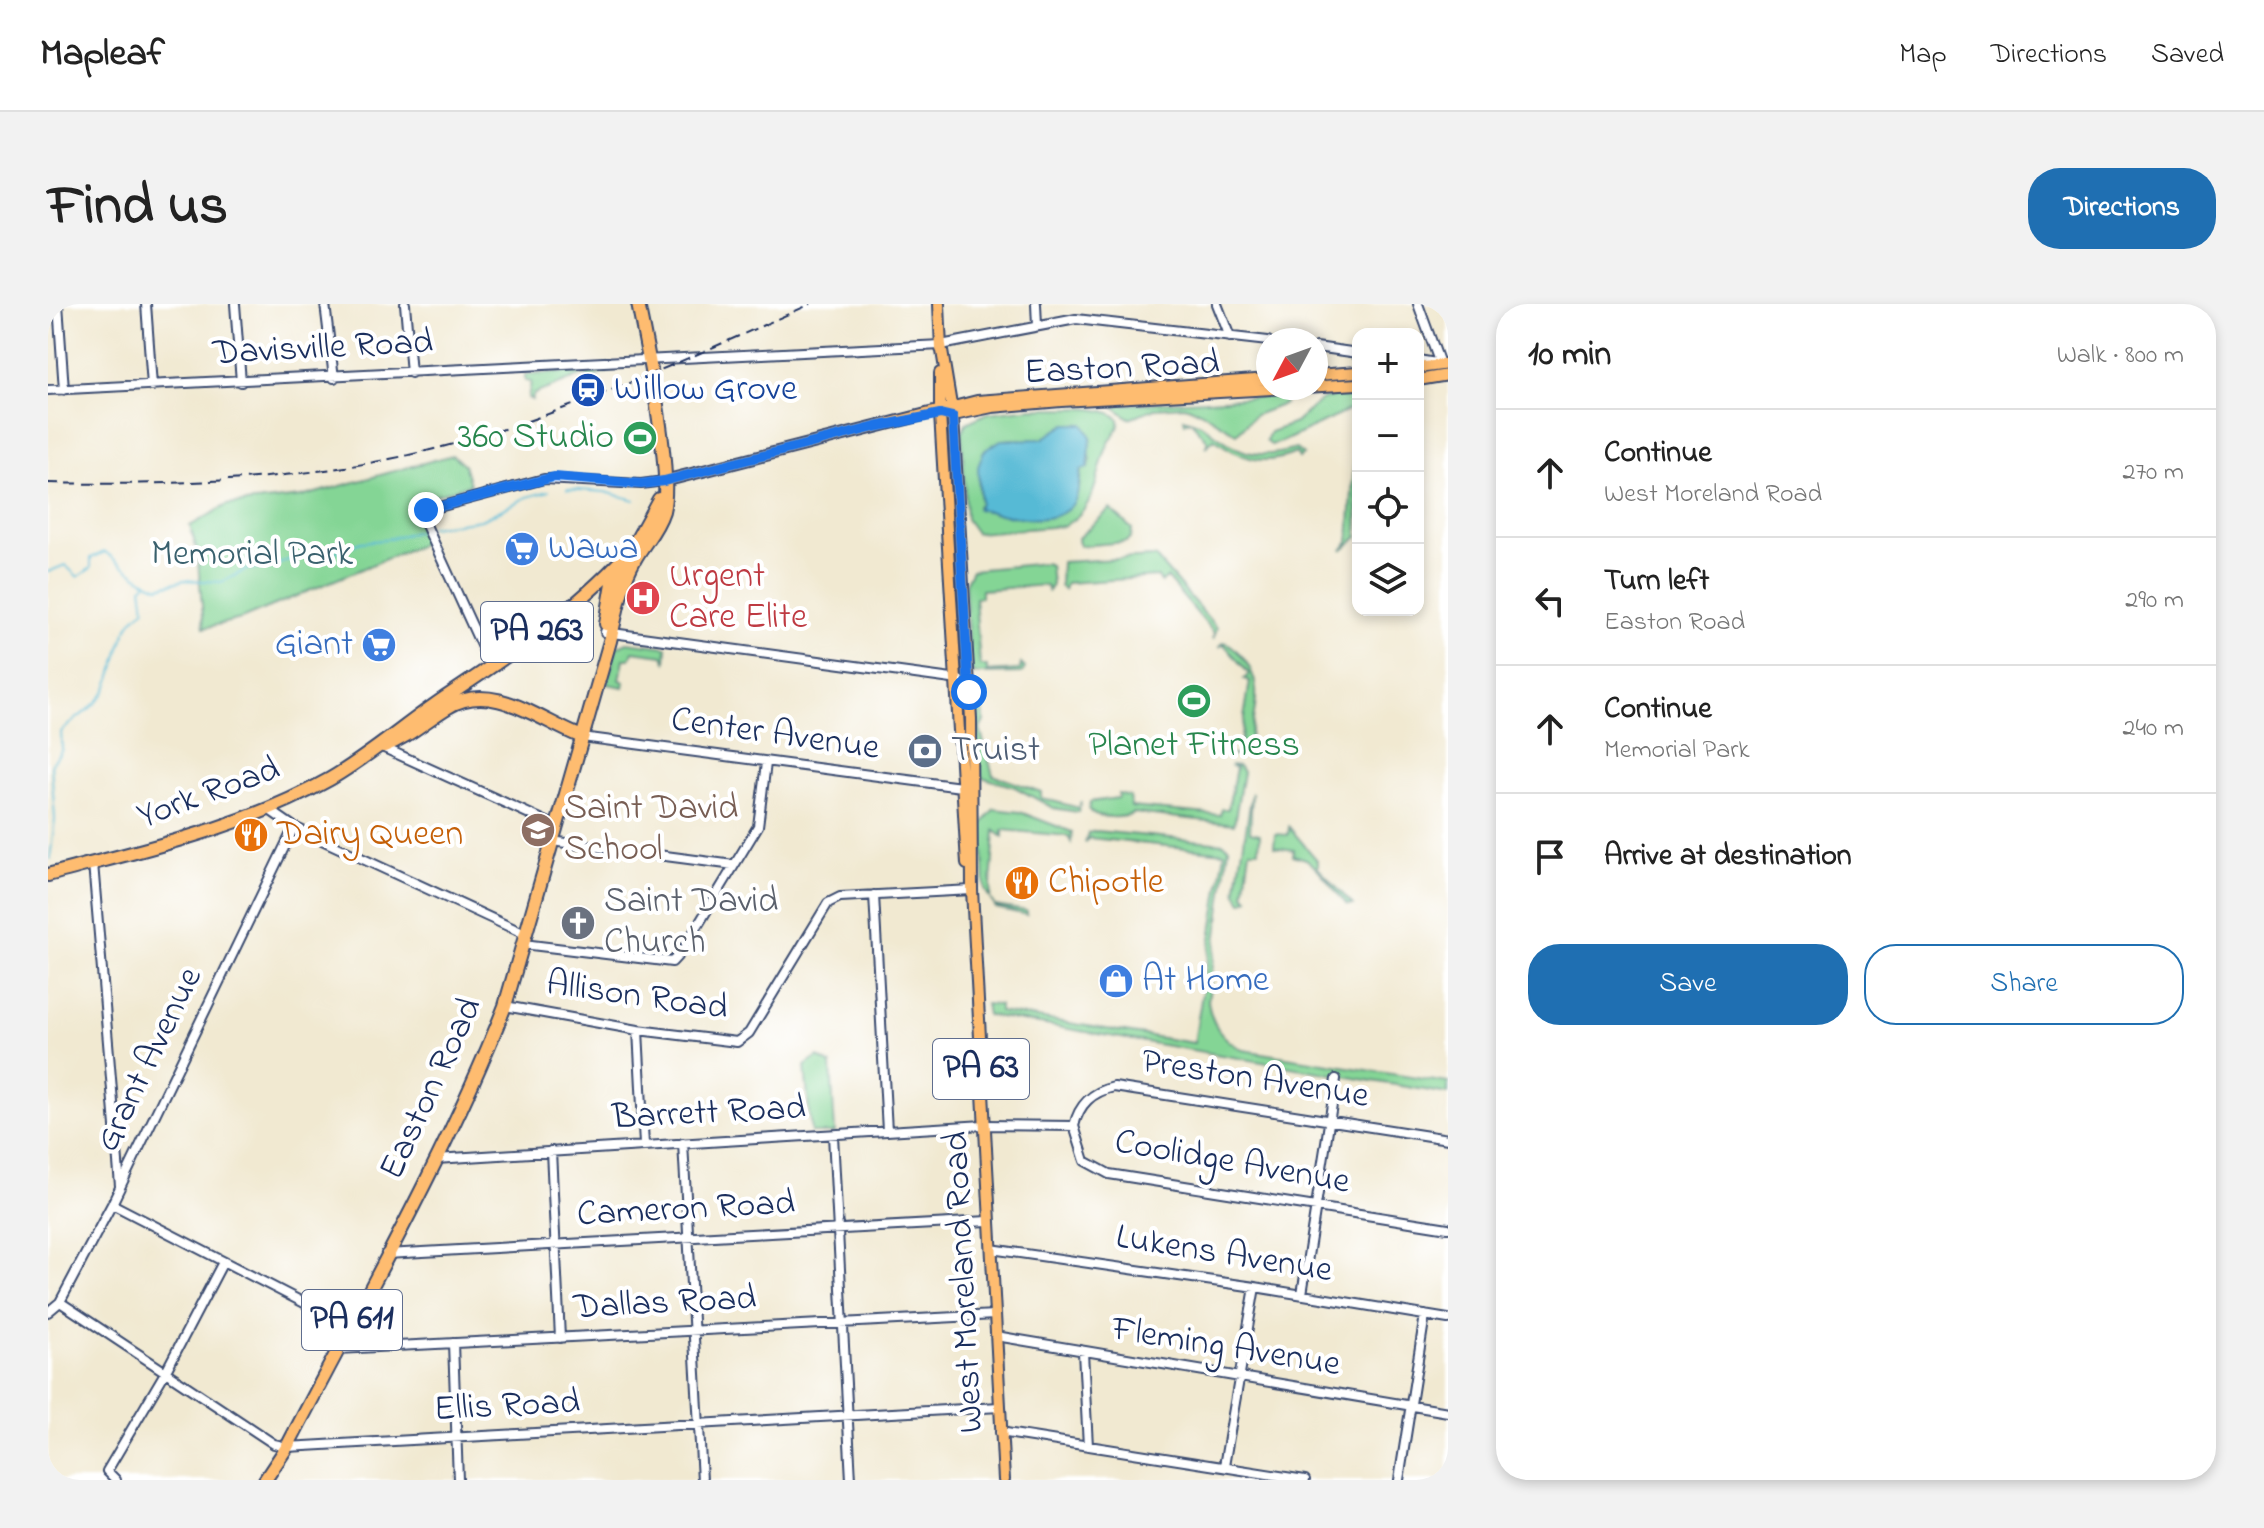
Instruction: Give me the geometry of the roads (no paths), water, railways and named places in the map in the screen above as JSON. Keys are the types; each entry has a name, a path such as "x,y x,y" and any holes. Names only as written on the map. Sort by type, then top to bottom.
{"highway":[{"name":"PA 611","path":"638,304 650,360 664,481"},
{"name":"Easton Road","path":"608,632 613,583 626,555 653,513 664,481"},
{"name":"Easton Road","path":"265,1480 287,1447 436,1159 505,1006 594,698 608,632 635,558 661,517 664,481"},
{"name":"York Road","path":"381,747 394,734 491,667 595,587 626,555"},
{"name":"York Road","path":"48,875 196,836 268,809 330,778 381,747 401,740 450,706 483,696 504,701 582,737"}],"main road":[{"name":"PA 63","path":"939,304 941,345"},
{"name":"West Moreland Road","path":"941,345 952,412 968,681 974,794 972,890"},
{"name":"West Moreland Road","path":"941,345 940,414 961,787 972,890 1004,1480"},
{"path":"1424,367 1444,364"},
{"path":"1328,374 1352,372"},
{"path":"1424,379 1448,375"},
{"name":"Easton Road","path":"952,412 1016,396 1256,380"},
{"name":"Easton Road","path":"1328,387 1352,385"},
{"name":"Easton Road","path":"664,481 796,445 952,412 1061,401 1256,391"}],"street":[{"path":"58,304 64,390"},
{"path":"146,304 152,386"},
{"path":"235,304 241,382"},
{"path":"325,304 334,378"},
{"path":"405,304 411,373"},
{"path":"1036,304 1037,326"},
{"path":"1217,304 1230,337"},
{"path":"1418,304 1444,364"},
{"name":"Davisville Road","path":"48,390 334,378 941,345 1076,319 1256,340"},
{"path":"1328,349 1352,352"},
{"path":"1424,361 1444,364"},
{"path":"491,667 422,516 544,479 641,484 664,481"},
{"path":"608,632 968,681"},
{"name":"Center Avenue","path":"582,737 961,787"},
{"path":"381,747 556,826"},
{"path":"268,809 294,827 465,907 524,939 672,962 685,947 758,826 766,763"},
{"name":"Grant Avenue","path":"48,1312 60,1302 112,1204 294,827"},
{"path":"551,841 734,865"},
{"path":"93,863 120,1187"},
{"name":"Allison Road","path":"505,1006 727,1043 745,1039 828,903 840,897 972,890"},
{"path":"874,895 887,1131"},
{"path":"638,1030 644,1145"},
{"path":"1302,1294 1336,1079"},
{"name":"Preston Avenue","path":"1074,1126 1082,1105 1090,1097 1114,1087 1448,1139"},
{"name":"Coolidge Avenue","path":"984,1125 1074,1126 1085,1161 1109,1174 1448,1228"},
{"name":"Barrett Road","path":"436,1159 984,1125"},
{"path":"833,1135 851,1480"},
{"path":"683,1143 702,1480"},
{"path":"551,1151 560,1338"},
{"path":"112,1204 349,1326"},
{"name":"Cameron Road","path":"386,1254 988,1221"},
{"name":"Lukens Avenue","path":"991,1249 1302,1294 1448,1319"},
{"path":"116,1480 107,1471 166,1371 223,1262"},
{"path":"1224,1466 1255,1287"},
{"path":"60,1302 274,1444 287,1447"},
{"name":"Dallas Road","path":"338,1349 995,1315"},
{"path":"1399,1480 1425,1315"},
{"name":"Fleming Avenue","path":"996,1336 1448,1412"},
{"path":"453,1343 458,1480"},
{"path":"1083,1352 1088,1446"},
{"name":"Ellis Road","path":"287,1447 1000,1407"},
{"path":"1000,1432 1305,1480"}],"water":[{"path":"1066,424 1083,424 1091,437 1088,468 1081,470 1076,498 1066,511 1055,516 1028,518 977,509 980,503 978,467 984,451 1001,440 1042,439"}],"waterway":[{"path":"567,489 605,492 635,500"},
{"path":"429,527 481,520 527,497 549,491"},
{"path":"48,572 65,565 78,577 91,568 91,558 105,552 143,580 159,587 184,580 222,582 248,569 270,568 293,558 329,554 361,542 423,530"},
{"path":"50,859 55,819 51,765 62,749 61,732 103,695 125,634 136,616 145,609 142,587 146,584"}],"railway":[{"path":"48,483 139,484 230,480 320,471 409,455 461,442 563,409 664,369 811,304"}],"place":[{"name":"Willow Grove","path":"588,390"},
{"name":"360 Studio","path":"640,438"},
{"name":"Wawa","path":"522,549"},
{"name":"Urgent Care Elite","path":"643,598"},
{"name":"Giant","path":"379,645"},
{"name":"Planet Fitness","path":"1194,701"},
{"name":"Truist","path":"925,751"},
{"name":"Saint David School","path":"538,830"},
{"name":"Dairy Queen","path":"251,835"},
{"name":"Chipotle","path":"1022,883"},
{"name":"Saint David Church","path":"578,923"},
{"name":"At Home","path":"1116,981"}],"park label":[{"name":"Memorial Park","path":"252,555"}]}
